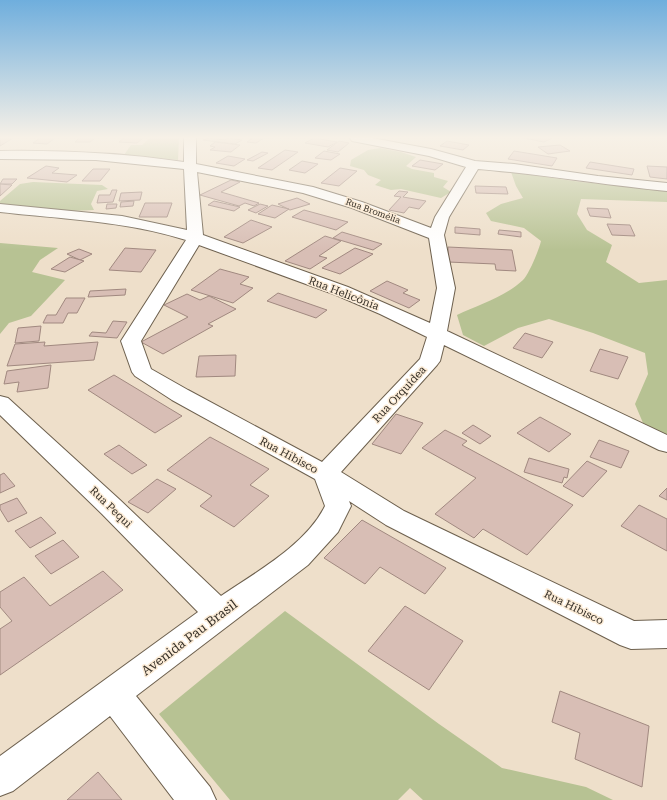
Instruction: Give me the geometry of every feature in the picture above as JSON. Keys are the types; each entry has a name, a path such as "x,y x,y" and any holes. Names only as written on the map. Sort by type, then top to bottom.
{"street":[{"path":"191,175 195,238"},
{"name":"Rua Bromélia","path":"236,175 307,190 344,201 436,235"},
{"name":"Rua Orquídea","path":"325,474 430,361 437,335 446,288 436,235 442,217 468,175"},
{"path":"565,175 667,187"},
{"name":"Rua Helicônia","path":"0,208 122,220 170,230 195,238 342,291 387,310 667,444"},
{"name":"Rua Hibisco","path":"195,238 131,342 142,372 180,395 325,474 395,518 631,635 667,634"},
{"name":"Rua Pequi","path":"0,403 53,451 152,546 218,614"},
{"name":"Avenida Pau Brasil","path":"0,778 114,694 218,614 298,557 329,525 338,506 325,474"},
{"path":"114,694 197,800"}],"green space":[{"path":"369,175 434,175 434,177 448,181 443,187 451,192 441,198 401,189 391,190 375,185 381,180"},
{"path":"512,175 534,175 581,182 662,189 667,191 667,202 581,199 577,214 587,230 612,245 606,262 639,283 667,280 667,435 643,423 635,404 648,374 645,353 593,333 549,319 518,328 484,346 463,335 457,315 500,296 516,286 523,280 531,267 540,245 541,241 524,228 491,221 486,213 501,204 523,198"},
{"path":"33,182 102,185 108,189 97,191 91,204 94,210 47,210 0,205 0,201 20,184"},
{"path":"0,243 58,248 40,260 32,272 65,280 31,316 9,323 0,334"},
{"path":"285,611 439,724 502,768 586,787 613,800 423,800 410,788 398,800 230,800 159,714"}],"building":[{"path":"31,175 77,175 67,182 27,178"},
{"path":"87,175 105,175 100,181 82,181"},
{"path":"331,175 352,175 339,186 321,183"},
{"path":"650,175 667,175 667,179 650,177"},
{"path":"3,179 17,179 12,184 0,184"},
{"path":"231,180 240,182 221,192 259,203 254,206 245,203 239,206 200,195"},
{"path":"0,184 12,185 0,196"},
{"path":"475,186 506,187 508,194 476,193"},
{"path":"112,190 117,190 113,202 97,203 99,195 110,195"},
{"path":"399,191 408,192 403,197 426,201 419,209 409,207 404,213 389,210 401,197 394,196"},
{"path":"142,192 140,200 119,201 121,193"},
{"path":"297,198 310,204 290,210 278,204"},
{"path":"134,201 133,206 120,207 121,202"},
{"path":"214,201 240,207 234,211 208,205"},
{"path":"145,203 172,203 167,217 139,217"},
{"path":"107,204 117,204 116,208 106,209"},
{"path":"260,204 268,206 256,213 248,210"},
{"path":"272,205 289,209 275,218 258,214"},
{"path":"587,208 608,209 611,218 590,216"},
{"path":"304,210 348,222 336,230 292,217"},
{"path":"251,220 272,227 243,243 224,237"},
{"path":"607,224 630,225 635,236 612,235"},
{"path":"455,227 480,229 480,235 455,233"},
{"path":"499,230 521,232 521,237 498,234"},
{"path":"342,232 382,244 373,250 333,238"},
{"path":"325,236 341,241 319,256 327,258 310,269 285,261"},
{"path":"448,247 512,250 516,271 496,270 495,264 448,262"},
{"path":"125,248 156,250 141,272 109,270"},
{"path":"355,248 373,254 340,274 322,268"},
{"path":"79,249 92,254 80,260 67,254"},
{"path":"70,257 84,261 65,272 51,269"},
{"path":"220,269 249,277 240,284 253,288 233,303 191,290"},
{"path":"387,281 408,290 403,293 420,300 409,308 370,291"},
{"path":"126,289 125,295 88,297 90,291"},
{"path":"278,293 327,310 316,318 267,301"},
{"path":"187,294 200,300 209,296 236,309 208,324 213,326 163,354 141,342 188,317 164,305"},
{"path":"66,298 85,298 77,313 68,313 63,323 43,323 47,315 56,315"},
{"path":"113,321 127,322 117,338 89,336 92,332 106,333"},
{"path":"41,326 39,341 15,343 18,328"},
{"path":"525,333 553,342 542,358 513,348"},
{"path":"45,342 44,346 98,342 94,360 7,366 15,344"},
{"path":"600,349 628,357 618,379 590,371"},
{"path":"236,355 235,376 196,377 199,356"},
{"path":"51,365 48,388 17,392 19,382 4,384 7,371"},
{"path":"114,375 182,416 155,433 88,390"},
{"path":"396,414 423,423 401,454 372,444"},
{"path":"540,417 571,434 549,452 517,433"},
{"path":"473,425 491,436 480,444 462,433"},
{"path":"445,430 467,441 462,445 573,505 527,555 483,529 474,538 435,514 476,478 422,448"},
{"path":"210,437 269,469 250,485 269,496 234,527 200,506 212,496 167,470"},
{"path":"599,440 629,451 621,468 590,457"},
{"path":"119,445 147,465 132,474 104,454"},
{"path":"529,458 569,469 567,478 564,477 562,483 524,472"},
{"path":"587,461 607,471 583,497 563,486"},
{"path":"4,473 15,486 0,493 0,475"},
{"path":"157,479 176,489 148,513 128,502"},
{"path":"667,488 667,500 659,496"},
{"path":"17,498 27,513 8,522 0,509 0,505"},
{"path":"639,505 667,519 667,551 621,526"},
{"path":"41,517 56,533 30,548 15,531"},
{"path":"362,520 446,568 425,594 380,567 365,584 324,558"},
{"path":"63,540 79,557 51,574 35,556"},
{"path":"103,571 123,590 0,675 0,629 12,621 0,607 0,592 24,577 50,606"},
{"path":"405,606 463,641 429,690 368,651"},
{"path":"560,691 649,726 642,787 575,759 580,733 552,722"},
{"path":"98,772 122,800 67,800"}]}
